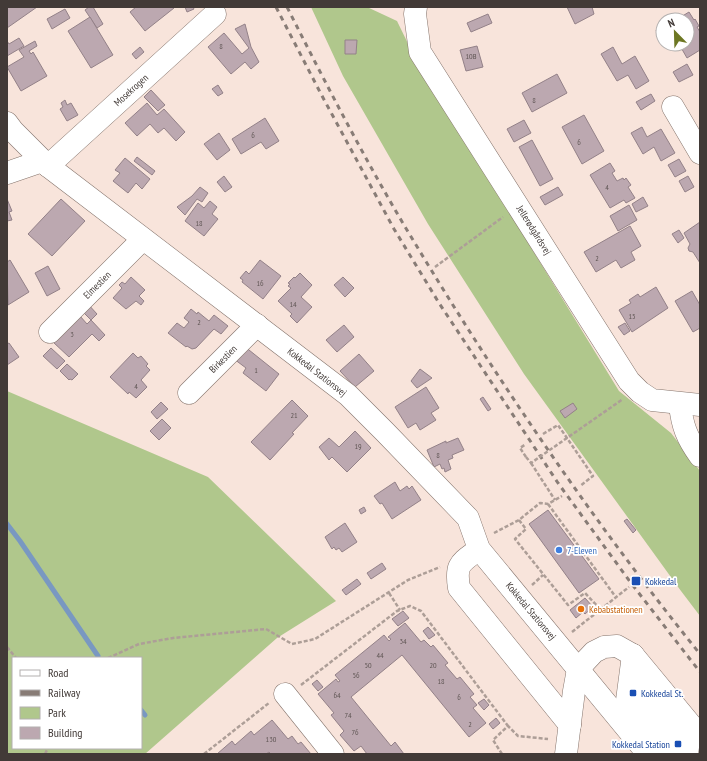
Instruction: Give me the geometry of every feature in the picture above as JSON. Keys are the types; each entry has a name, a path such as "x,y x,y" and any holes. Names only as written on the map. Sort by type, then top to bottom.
{"street":[{"name":"Jellerødgårdsvej","path":"416,7 415,14 420,52 629,381 640,392 652,400 695,402"},
{"name":"Mosekrogen","path":"45,164 215,14"},
{"path":"673,107 700,154"},
{"name":"Kokkedal Stationsvej","path":"7,123 45,164 348,395 468,518 479,549 641,743"},
{"path":"7,173 45,164"},
{"name":"Elmestien","path":"50,332 143,239"},
{"name":"Birkestien","path":"189,393 257,325"},
{"path":"695,402 682,422 692,446 700,456"},
{"path":"479,549 460,564 457,575 459,588 570,725"},
{"path":"566,754 578,669 594,652 604,648 617,646 633,655 696,731 687,754"},
{"path":"633,655 641,743"},
{"path":"641,743 648,674"},
{"path":"641,743 663,692"},
{"path":"285,694 332,754"},
{"path":"670,754 677,709"}],"path":[{"path":"435,267 518,206"},
{"path":"531,463 623,399"},
{"path":"543,434 558,425 568,438 593,476 580,486"},
{"path":"526,444 520,448 555,500"},
{"path":"479,549 494,533 519,520 540,504 548,504 562,496"},
{"path":"548,504 615,596"},
{"path":"519,520 526,529 515,539 568,605 585,593 600,609"},
{"path":"110,657 139,644 173,638 251,630 266,629 292,644 316,639 408,580 448,563 460,564"},
{"path":"534,582 544,575"},
{"path":"557,643 615,596 629,587"},
{"path":"389,593 400,610"},
{"path":"204,754 257,711 276,698 300,687 400,610 410,606 422,610 508,726 518,736 550,739"},
{"path":"8,649 15,657"},
{"path":"502,754 493,740 508,726"}],"green space":[{"path":"311,7 367,7 397,21 416,60 619,391 671,433 700,471 700,616 524,374 428,224 343,76"},
{"path":"7,391 208,477 336,601 277,638 145,754 7,754"}],"building":[{"path":"7,7 37,7 7,28"},
{"path":"89,7 93,7 103,24 97,28 85,10"},
{"path":"136,7 174,8 145,31 130,12"},
{"path":"185,7 193,7 194,9 187,12"},
{"path":"567,7 592,7 594,14 575,24"},
{"path":"65,9 70,18 52,29 47,19"},
{"path":"488,14 492,23 471,32 467,23"},
{"path":"90,17 113,55 91,68 68,31"},
{"path":"695,19 699,26 697,27 700,32 700,50 687,58 684,52 695,52"},
{"path":"245,24 251,47 259,62 251,69 245,62 231,74 208,47 224,33 242,54 249,48 235,29"},
{"path":"19,38 24,46 7,56 7,41 9,44"},
{"path":"345,40 357,40 356,54 345,54"},
{"path":"35,41 37,46 29,51 31,54 33,52 47,76 21,91 7,67 24,57 19,50"},
{"path":"477,46 483,67 466,71 460,50"},
{"path":"140,47 144,52 136,59 132,54"},
{"path":"613,47 622,64 635,56 649,81 636,89 628,75 617,81 601,54"},
{"path":"687,64 693,75 679,82 673,72"},
{"path":"557,74 567,93 532,112 522,93"},
{"path":"218,85 223,93 218,96 212,89"},
{"path":"151,90 165,105 158,111 144,97"},
{"path":"651,94 655,101 641,110 636,102"},
{"path":"65,100 67,105 71,103 78,115 67,121 60,109 63,107 61,103"},
{"path":"147,103 157,115 164,109 185,132 176,141 164,128 158,133 150,124 137,136 125,123"},
{"path":"584,115 604,151 582,164 562,127"},
{"path":"265,118 279,141 266,149 261,142 241,154 232,139"},
{"path":"524,120 531,133 514,142 507,129"},
{"path":"642,127 647,137 661,129 675,153 661,161 654,147 643,154 631,133"},
{"path":"219,133 230,150 217,160 204,144"},
{"path":"532,140 553,179 540,186 519,147"},
{"path":"137,157 155,171 152,175 134,161"},
{"path":"125,158 150,179 142,189 136,183 128,193 113,181 120,173 115,170"},
{"path":"679,159 686,171 675,177 668,165"},
{"path":"610,163 615,171 612,173 617,181 623,178 624,180 626,178 631,185 628,187 635,198 626,203 624,200 610,208 590,175"},
{"path":"224,176 232,187 225,192 217,182"},
{"path":"688,176 694,187 685,192 679,181"},
{"path":"200,187 208,193 202,202 197,199 185,215 177,207 192,196"},
{"path":"558,187 563,195 545,205 540,197"},
{"path":"643,197 648,206 636,212 632,204"},
{"path":"7,199 12,211 9,212 12,220 7,221"},
{"path":"61,199 85,221 52,256 28,234"},
{"path":"210,201 217,207 212,214 218,219 204,236 185,221 198,203 204,208"},
{"path":"629,205 637,220 618,231 610,216"},
{"path":"700,222 700,263 693,252 689,251 688,248 690,244 684,233"},
{"path":"630,226 641,246 631,252 635,260 621,268 616,260 596,272 584,252"},
{"path":"679,230 684,238 678,243 672,234"},
{"path":"10,260 29,292 8,305 7,262"},
{"path":"260,260 281,276 263,299 242,282 243,280 240,278 246,271 249,274"},
{"path":"48,266 60,289 47,296 35,273"},
{"path":"300,273 312,285 301,297 312,307 297,323 290,316 292,314 278,301 291,288 288,286 290,284 288,283"},
{"path":"131,277 145,290 139,296 144,301 141,305 136,301 126,309 113,298 122,288 119,285 122,282 125,284"},
{"path":"343,277 354,288 345,297 334,285"},
{"path":"656,287 668,308 632,332 619,310 631,303 629,300 638,294 640,297"},
{"path":"692,291 700,305 700,328 693,332 675,301"},
{"path":"87,303 97,314 91,320 81,310"},
{"path":"191,309 197,314 198,312 209,321 214,315 228,326 221,334 214,329 196,348 192,349 187,346 186,347 168,333 177,323 184,328 189,322 184,318"},
{"path":"80,316 87,324 91,320 105,335 99,341 92,334 69,357 53,342"},
{"path":"625,323 630,331 624,335 618,327"},
{"path":"344,325 354,337 337,352 326,340"},
{"path":"9,343 19,357 7,365 7,344"},
{"path":"244,346 279,374 266,391 243,373 246,368 234,359"},
{"path":"51,348 65,361 57,369 43,356"},
{"path":"133,353 138,358 141,356 148,364 146,366 150,370 141,380 147,387 136,398 129,392 128,394 110,377"},
{"path":"359,354 374,371 355,387 340,371"},
{"path":"67,364 78,374 72,380 69,380 60,371"},
{"path":"420,369 432,378 417,388 411,381"},
{"path":"426,387 439,408 431,413 436,420 420,430 416,423 408,428 395,407"},
{"path":"483,397 491,409 488,411 480,399"},
{"path":"292,400 308,416 270,460 251,442"},
{"path":"161,402 168,409 157,419 151,412"},
{"path":"573,403 577,409 565,418 560,411"},
{"path":"162,419 171,428 159,440 150,431"},
{"path":"355,431 371,448 347,472 332,457 329,460 319,447 329,438 339,447"},
{"path":"458,438 464,450 452,455 453,458 448,460 451,469 445,472 444,468 442,469 440,464 434,467 427,450 446,441 446,443"},
{"path":"395,482 400,491 407,486 409,489 412,486 421,500 392,519 382,503 380,504 374,496"},
{"path":"364,507 366,511 361,514 359,510"},
{"path":"548,510 599,579 579,593 529,524"},
{"path":"627,519 636,530 633,533 624,521"},
{"path":"345,523 357,542 342,552 339,548 336,550 334,547 332,549 325,537"},
{"path":"382,563 386,569 371,579 367,573"},
{"path":"357,579 361,584 346,595 342,590"},
{"name":"Kebabstationen","path":"585,598 593,607 585,614 583,612 576,618 570,610"},
{"path":"403,611 409,618 398,626 392,619"},
{"path":"405,623 421,642 424,640 431,647 433,645 448,663 445,665 457,679 460,677 474,694 470,697 477,705 473,708 486,723 469,737 402,655 351,697 391,746 395,742 404,754 367,754 361,746 354,751 340,735 344,731 331,715 334,713 318,694 336,679 338,682 340,681 335,675 384,635 389,641 391,639 388,637"},
{"path":"428,627 435,635 429,639 423,631"},
{"path":"317,680 323,687 318,691 312,684"},
{"path":"484,699 489,705 484,710 478,703"},
{"path":"496,718 500,723 493,729 489,724"},
{"path":"272,720 288,739 292,736 298,744 301,742 311,754 271,754 269,752 266,754 217,754 232,741 235,745 251,731 254,735"}],"waterway":[{"path":"7,524 98,656"},
{"path":"142,711 145,715"}],"railway":[{"path":"276,7 394,229 439,303 558,483 631,583 700,672"},
{"path":"287,7 373,171 404,225 472,336 544,445 620,551 700,654"}],"place":[{"name":"7-Eleven","path":"559,550"},
{"name":"Kokkedal","path":"636,581"},
{"name":"Kebabstationen","path":"581,609"},
{"name":"Kokkedal St.","path":"633,693"},
{"name":"Kokkedal Station","path":"678,744"}]}
